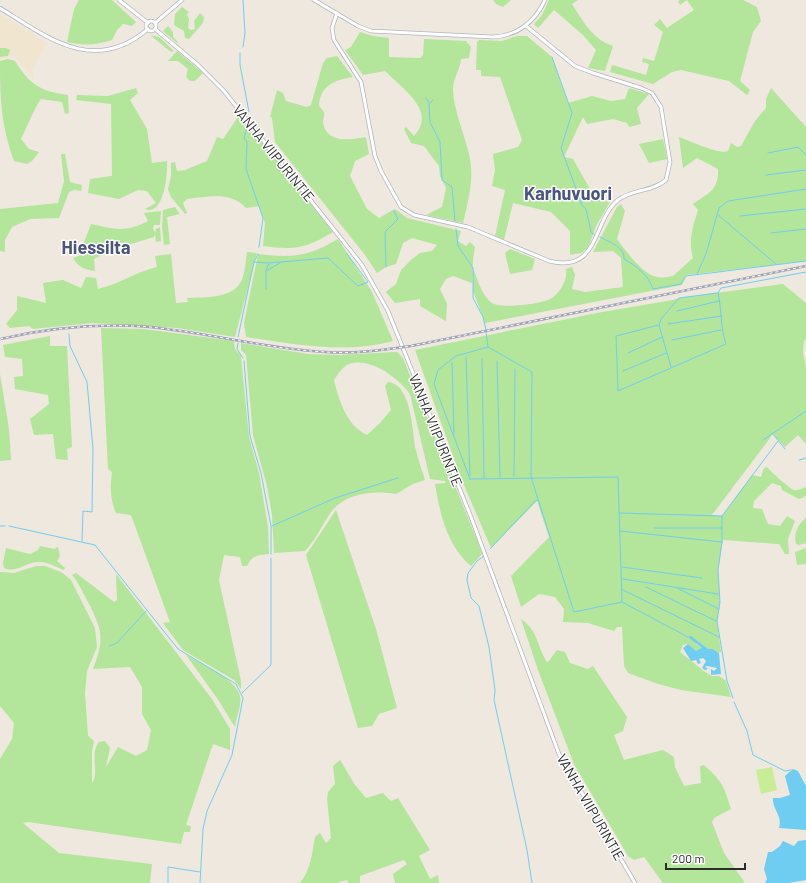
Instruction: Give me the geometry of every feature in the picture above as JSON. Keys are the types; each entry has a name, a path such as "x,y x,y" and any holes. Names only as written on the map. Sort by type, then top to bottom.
{"street":[{"path":"119,0 148,23"},
{"path":"0,8 57,43 76,49 98,50 118,46 136,39 148,30 151,31 155,29 155,23 182,0"},
{"path":"314,0 363,28 380,32 493,37 508,35 526,26 540,10 545,0"},
{"path":"337,14 332,28 334,40 361,82 375,156 394,198 401,207 414,215 468,227 549,261 568,262 577,259 590,249 609,211 617,201 623,197 652,189 666,180 670,162 664,122 659,101 648,90 593,73 576,66 526,26"},
{"path":"148,23 152,21 155,23"},
{"path":"148,23 148,30"},
{"name":"VANHA VIIPURINTIE","path":"155,29 198,65 220,87 338,233 372,280 394,327 471,517 559,754 635,883"}],"shaded area":[{"path":"0,14 47,43 33,68 33,78 14,56 0,58"}],"green space":[{"path":"79,0 112,0 136,22 132,26 123,24 117,30 112,40 90,44 67,42 74,9"},
{"path":"493,0 511,0 503,7 496,4"},
{"path":"549,0 578,0 572,4 584,23 599,39 613,46 605,71 588,68 596,50 583,35 554,10 538,28 534,24 542,15"},
{"path":"687,0 680,5 678,1"},
{"path":"687,0 743,0 757,7 761,21 753,32 740,81 750,90 747,95 729,81 681,70 672,72 653,84 610,72 612,65 646,75 649,64 642,62 643,58 654,61 663,32 654,25 660,19 667,28 694,10"},
{"path":"182,7 189,12 187,14 189,19 188,28 191,30 195,29 194,21 200,13 204,17 203,23 189,39 185,38 184,31 174,25 175,14"},
{"path":"168,26 173,32 173,37 178,42 177,43 163,31"},
{"path":"360,32 373,36 389,38 389,57 420,58 423,55 424,39 466,41 471,47 469,58 461,59 453,88 457,114 471,167 470,191 463,223 426,215 442,207 446,188 440,176 439,166 424,146 411,143 404,129 406,127 414,136 420,127 422,118 420,109 408,93 385,71 363,75 345,50 351,47"},
{"path":"150,35 159,37 174,51 171,52"},
{"path":"517,36 527,36 552,57 568,103 592,96 611,101 625,99 629,88 649,94 637,108 641,124 629,127 627,123 613,119 587,124 583,117 564,157 573,159 595,198 610,202 596,226 588,248 581,253 570,255 570,231 551,212 513,203 504,240 495,236 505,190 492,186 495,170 493,154 518,147 522,140 500,77 481,76 481,70 476,70 477,42 479,40 502,41"},
{"path":"0,48 10,50 8,56 0,57"},
{"path":"177,51 203,73 195,81 190,81 186,77 188,69 178,61 168,61"},
{"path":"337,56 353,77 340,80 325,88 320,99 319,106 324,112 323,122 325,129 329,134 340,139 366,137 369,154 355,161 350,176 367,209 379,218 395,209 407,218 461,231 458,241 466,246 470,242 475,247 472,283 453,276 446,279 440,289 447,304 446,321 420,306 420,299 395,303 386,292 396,284 401,270 411,260 420,253 432,251 437,245 412,238 403,243 396,264 386,267 377,273 365,255 275,142 272,118 270,117 277,90 283,93 286,101 307,107 311,105 323,63 327,58"},
{"path":"8,59 15,61 26,76 37,86 43,89 68,95 69,113 65,114 62,102 41,99 39,102 21,139 29,149 39,152 32,161 27,164 14,161 6,135 0,87 0,61"},
{"path":"136,88 138,93 130,100 147,129 152,163 167,161 167,175 164,192 157,207 151,210 145,209 156,203 147,191 138,190 119,199 88,193 90,179 112,176 111,104 76,100 77,95 108,96"},
{"path":"771,88 806,127 806,261 686,275 682,285 485,323 473,291 473,268 480,287 488,300 497,305 504,306 540,302 552,298 563,285 566,276 566,269 572,267 575,275 572,289 585,292 623,287 621,258 613,251 593,252 617,207 621,204 625,211 617,239 640,267 646,272 657,277 673,276 693,258 691,240 698,210 693,204 712,190 717,182 718,176 718,169 697,158 683,168 679,137 705,147 724,152 728,151 731,143 737,147 741,146 755,121 766,108 766,99"},
{"path":"238,117 247,131 248,129 257,136 333,232 315,242 299,247 283,248 263,246 265,223 259,206 246,208 233,199 226,197 203,197 187,199 183,203 187,213 185,214 171,197 168,189 171,176 171,163 175,162 177,171 185,170 207,161 217,137 223,139"},
{"path":"663,139 667,159 649,163 639,144"},
{"path":"61,154 65,154 70,182 82,185 81,191 74,190 69,192 59,218 30,219 12,227 5,240 5,252 0,251 0,209 58,203 64,181"},
{"path":"175,207 180,214 167,217 170,244 164,245 162,227 163,210"},
{"path":"161,211 160,225 154,225 153,228 155,233 156,229 160,227 161,241 156,242 155,234 154,237 118,248 94,259 95,271 82,268 73,258 84,254 83,245 91,224 126,229 148,221 144,213"},
{"path":"338,239 372,292 393,341 357,347 338,347 301,345 246,337 244,323 258,254 281,256 300,255 318,250"},
{"path":"510,249 535,259 532,270 510,274 505,253"},
{"path":"247,252 257,253 235,337 177,328 93,323 33,329 29,326 10,328 6,324 17,310 17,296 46,303 43,283 63,280 81,288 86,277 96,278 98,289 157,267 155,256 171,254 176,303 188,302 187,298 210,297 225,294 232,291 242,280"},
{"path":"783,284 806,303 806,340 804,341 803,353 806,367 806,444 798,435 785,447 773,434 712,515 722,516 752,475 761,477 764,468 767,467 792,489 797,490 806,487 806,496 799,499 782,490 781,486 772,483 754,501 753,508 762,509 768,524 780,526 787,516 795,521 788,539 789,554 785,554 779,544 723,540 718,570 720,602 717,621 721,652 718,653 711,651 696,640 696,644 702,648 701,650 696,651 688,644 683,645 680,652 705,672 712,676 719,676 726,681 731,697 681,690 658,684 628,673 624,666 622,627 617,627 614,631 588,623 563,622 564,609 555,597 539,594 521,607 511,576 549,537 537,501 491,548 461,478 415,350 679,298"},
{"path":"101,328 144,329 234,341 235,349 241,356 249,437 259,473 268,527 269,554 256,556 247,566 242,566 240,557 224,555 219,580 241,681 241,689 234,680 183,650 163,623 170,622 131,515 116,513 114,508 111,493 112,472 108,469"},
{"path":"50,336 50,346 67,346 72,447 67,449 68,460 56,459 53,434 34,435 30,419 49,404 48,395 15,389 14,377 23,376 22,359 5,357 3,345"},
{"path":"241,343 308,354 338,355 397,352 403,358 482,554 471,566 456,549 450,539 442,518 435,484 446,483 445,481 430,479 410,394 383,370 366,363 349,364 340,371 334,380 344,411 354,425 367,435 391,410 385,386 388,382 396,385 402,391 410,410 417,454 425,480 413,484 396,494 377,492 350,498 342,502 329,515 312,543 305,551 274,553 272,515 267,486 253,435 246,355 241,350"},
{"path":"0,374 9,429 11,460 0,461"},
{"path":"336,510 376,629 397,708 379,714 372,726 358,728 306,555"},
{"path":"806,518 806,543 799,545 796,544 795,540 796,533 801,523"},
{"path":"40,546 54,549 58,547 60,556 57,561 65,568 64,570 42,562 30,563 13,569 4,568 3,563 6,548 30,554 38,550"},
{"path":"806,548 806,564 797,565 795,552"},
{"path":"36,566 45,566 61,572 71,580 95,628 97,647 87,671 85,693 88,736 94,741 92,752 92,783 95,774 95,752 99,742 105,741 110,748 106,767 118,747 136,756 147,750 151,730 142,714 142,687 130,667 93,669 99,650 99,627 93,611 72,575 76,573 114,602 117,600 116,574 212,699 230,729 230,750 213,744 186,825 191,826 190,832 184,832 181,844 28,822 23,823 59,853 152,864 150,883 0,883 0,759 12,739 14,723 0,706 0,572 14,573"},
{"path":"521,619 531,629 547,662 557,650 565,652 570,663 588,669 593,666 627,717 623,731 614,735 624,760 663,750 674,757 675,767 684,786 701,783 700,766 704,765 715,775 722,784 731,809 714,818 712,822 724,853 745,883 663,883 644,857 634,860 628,856 574,764 538,670"},
{"path":"186,655 218,672 237,690 240,696 240,703 235,727 217,698"},
{"path":"340,760 355,785 366,798 383,793 391,801 398,798 430,850 419,856 430,879 438,875 439,883 395,883 393,874 407,864 404,860 360,876 360,883 348,883 347,880 336,883 300,883 309,867 315,837 320,833 326,843 331,838 327,799 328,792 335,784 333,766"},
{"path":"772,767 777,790 761,794 756,770"}],"water":[{"path":"691,636 708,649 712,649 719,653 721,674 711,675 711,669 714,671 717,668 707,666 705,667 708,669 705,670 702,668 706,661 703,658 699,659 701,663 698,664 696,660 691,661 683,648 688,644 696,651 702,648 688,637"},
{"path":"793,769 798,771 806,786 806,830 779,828 780,820 773,802 773,798 780,798 790,795 785,776"},
{"path":"806,840 806,880 789,883 765,883 767,879 764,869 768,852 772,852 780,846 783,841 794,846 798,841"}],"waterway":[{"path":"243,0 245,33 243,47"},
{"path":"240,53 240,65 249,112"},
{"path":"552,57 572,113 561,148 582,205 586,209 591,232 595,235"},
{"path":"426,98 429,103 430,122 440,142 442,180 452,187 455,221"},
{"path":"430,103 433,100"},
{"path":"241,118 247,128 244,138 247,142 246,169 263,218 259,247"},
{"path":"768,153 798,147 806,155"},
{"path":"766,175 806,170"},
{"path":"697,274 706,254 719,208 728,201 806,189"},
{"path":"740,216 806,209"},
{"path":"386,267 385,232 398,219 394,211"},
{"path":"717,214 776,264"},
{"path":"456,229 458,246 473,268 473,298 483,317 486,330"},
{"path":"771,233 806,229"},
{"path":"600,237 619,248 624,255 624,259 642,271 653,289 681,284 686,276 806,261"},
{"path":"238,337 254,262 258,254"},
{"path":"254,262 269,263 328,258 358,286 368,282 347,254"},
{"path":"266,289 266,271 280,263"},
{"path":"266,270 269,264"},
{"path":"659,325 616,336 618,391 726,344 718,293 721,288 806,272"},
{"path":"671,367 659,325 661,319 679,298 717,293"},
{"path":"677,311 719,301"},
{"path":"668,324 722,316"},
{"path":"672,340 721,330"},
{"path":"486,332 488,347"},
{"path":"69,334 70,346 87,382 93,449 92,512 83,511 82,541"},
{"path":"628,353 662,337"},
{"path":"238,343 237,349 243,358"},
{"path":"470,479 434,384 438,370 456,356 488,347 532,372 531,477 574,612 622,602 688,637"},
{"path":"623,371 666,353"},
{"path":"466,357 470,476"},
{"path":"482,359 484,478"},
{"path":"244,361 250,436 261,473 271,526 271,554"},
{"path":"497,361 500,477"},
{"path":"452,363 454,434"},
{"path":"514,476 515,369"},
{"path":"763,440 806,411"},
{"path":"773,434 785,449"},
{"path":"733,698 727,681 717,621 720,602 718,570 722,542 722,516 778,441"},
{"path":"799,460 806,458"},
{"path":"470,479 618,477 622,601"},
{"path":"272,526 335,498 398,478"},
{"path":"490,549 536,500 538,501"},
{"path":"619,513 722,516"},
{"path":"0,526 5,526"},
{"path":"9,526 95,545 178,649 236,684 243,698 232,755 207,811 203,829 200,883"},
{"path":"654,528 721,528"},
{"path":"620,531 722,542"},
{"path":"484,556 477,561 468,573 467,580 471,598 479,606 489,647 495,690 494,700 527,850 532,883"},
{"path":"242,693 271,665 271,558"},
{"path":"622,567 702,578"},
{"path":"623,579 718,594"},
{"path":"646,587 716,621"},
{"path":"677,588 719,609"},
{"path":"623,590 719,637"},
{"path":"109,646 117,643 146,611"},
{"path":"734,702 747,731 753,755 785,771 791,770"},
{"path":"168,883 168,867 200,872"}],"railway":[{"path":"0,339 75,327 131,326 194,333 282,348 337,352 368,351 411,346 806,266"}],"district":[{"name":"Karhuvuori","path":"568,193"},
{"name":"Hiessilta","path":"96,247"}]}
